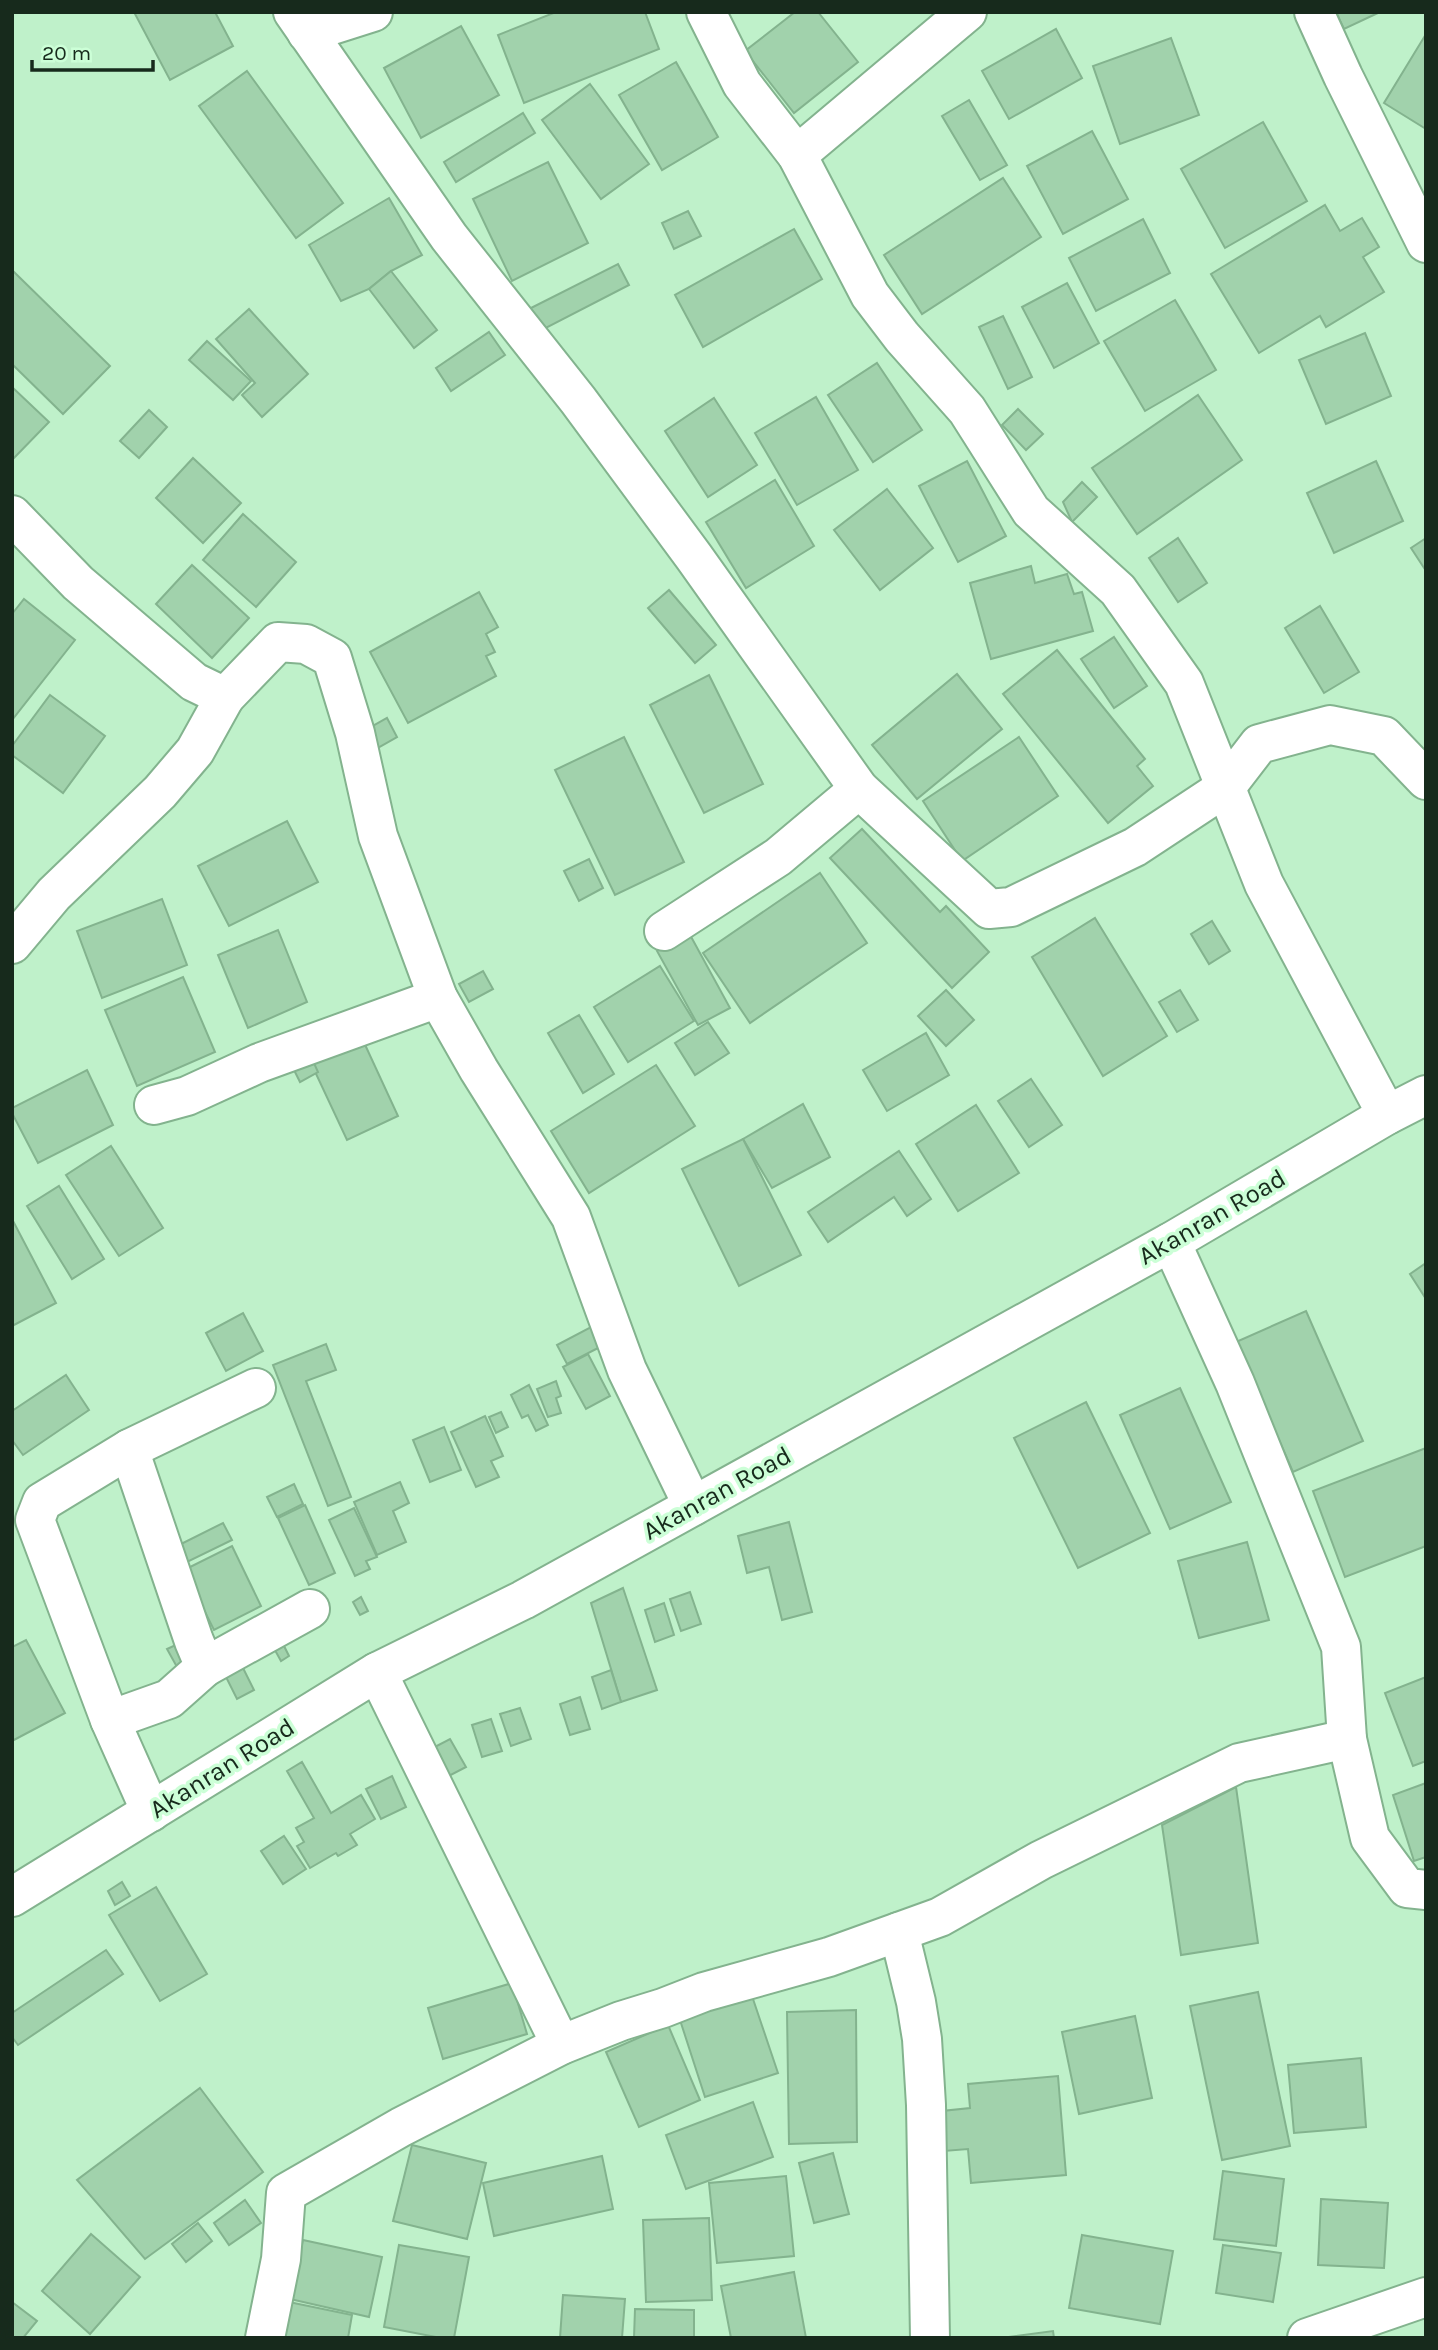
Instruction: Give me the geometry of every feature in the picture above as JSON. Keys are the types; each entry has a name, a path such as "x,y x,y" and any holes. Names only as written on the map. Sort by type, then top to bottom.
{"street":[{"path":"373,12 300,22 449,237 578,400 859,789 989,909 1011,907 1135,848 1226,787 1259,744 1330,725 1384,736 1426,780"},
{"path":"706,12 742,84 797,155 870,295 902,337 967,410 1031,511 1118,590 1184,683 1264,884 1387,1115"},
{"path":"797,155 967,12"},
{"path":"1314,12 1426,243"},
{"path":"12,515 78,583 194,682 225,697"},
{"path":"12,944 54,894 160,792 195,751 225,697 278,642 306,644 332,658 355,733 378,836 438,998 570,1217 627,1370 693,1506"},
{"path":"664,931 778,857 859,789"},
{"path":"154,1105 187,1096 259,1063 438,998"},
{"name":"Akanran Road","path":"12,1897 377,1672 523,1600 1171,1242 1387,1115 1426,1095"},
{"path":"1171,1242 1235,1383 1341,1647 1348,1739 1370,1838 1407,1888 1426,1890"},
{"path":"151,1812 110,1720 36,1520 42,1502 129,1449 256,1388"},
{"path":"129,1449 205,1667"},
{"path":"110,1720 169,1699 205,1667 310,1609"},
{"path":"377,1672 561,2045"},
{"path":"265,2338 281,2259 286,2193 401,2127 561,2045 621,2021 704,1992 829,1957 940,1917 1041,1860 1239,1763 1348,1739"},
{"path":"898,1932 916,2002 922,2039 926,2105 930,2338"},
{"path":"1307,2338 1425,2300"}],"building":[{"path":"134,12 215,12 233,46 170,80"},
{"path":"556,12 645,12 659,49 524,103 498,35"},
{"path":"795,12 818,12 858,62 794,113 745,51"},
{"path":"1336,12 1380,12 1344,29"},
{"path":"461,26 499,95 421,138 384,68"},
{"path":"1056,29 1082,78 1009,119 982,71"},
{"path":"1426,34 1426,129 1384,103"},
{"path":"1171,38 1199,115 1120,144 1093,66"},
{"path":"676,62 718,137 662,170 619,95"},
{"path":"247,71 343,203 296,238 199,106"},
{"path":"590,84 649,164 601,199 542,120"},
{"path":"969,100 1007,165 980,180 942,116"},
{"path":"523,113 535,133 456,182 444,162"},
{"path":"1263,122 1307,201 1225,248 1181,169"},
{"path":"1092,131 1128,199 1063,234 1027,166"},
{"path":"548,162 588,243 512,281 473,199"},
{"path":"1003,178 1041,237 922,314 884,255"},
{"path":"389,198 422,255 391,271 369,289 341,301 309,245"},
{"path":"1325,205 1340,231 1362,218 1379,247 1363,257 1384,292 1326,327 1320,316 1259,353 1211,274"},
{"path":"688,211 701,236 674,249 662,223"},
{"path":"1143,219 1170,273 1096,311 1069,258"},
{"path":"794,229 822,279 703,347 675,295"},
{"path":"618,264 629,285 540,331 529,309"},
{"path":"12,270 110,366 63,414 12,364"},
{"path":"391,271 437,330 414,348 369,289"},
{"path":"1067,283 1099,343 1054,368 1022,307"},
{"path":"1175,300 1216,370 1145,411 1104,341"},
{"path":"249,309 308,374 262,417 242,395 255,383 216,339"},
{"path":"1003,316 1032,377 1008,389 979,327"},
{"path":"489,332 505,355 451,391 436,368"},
{"path":"1365,333 1391,396 1326,424 1299,360"},
{"path":"207,341 251,381 233,400 189,360"},
{"path":"877,363 922,430 873,462 828,395"},
{"path":"12,387 49,422 12,460"},
{"path":"1198,395 1242,460 1137,534 1092,468"},
{"path":"816,397 858,470 797,505 755,433"},
{"path":"714,398 757,465 708,497 665,431"},
{"path":"1018,409 1043,434 1026,450 1002,425"},
{"path":"149,410 167,427 139,458 120,441"},
{"path":"193,458 241,503 203,543 156,498"},
{"path":"967,461 1006,536 958,562 919,486"},
{"path":"1376,461 1403,521 1334,553 1307,493"},
{"path":"775,480 814,546 746,588 706,522"},
{"path":"1082,482 1097,497 1072,522 1063,502"},
{"path":"887,489 933,548 880,590 834,530"},
{"path":"243,514 296,562 256,607 203,560"},
{"path":"1178,538 1207,583 1178,602 1149,558"},
{"path":"1426,538 1426,571 1411,548"},
{"path":"192,565 249,618 212,658 156,604"},
{"path":"1031,566 1035,583 1067,574 1074,594 1082,592 1093,631 991,659 970,583"},
{"path":"669,590 716,645 695,663 648,608"},
{"path":"479,592 498,627 486,634 495,652 486,656 496,676 408,723 370,652"},
{"path":"24,599 75,640 12,720 12,614"},
{"path":"1320,606 1359,672 1324,693 1285,628"},
{"path":"1114,637 1147,686 1114,708 1081,659"},
{"path":"1057,650 1145,759 1137,766 1153,786 1108,823 1003,694"},
{"path":"957,674 1002,729 917,799 872,745"},
{"path":"709,675 763,784 704,813 650,705"},
{"path":"50,695 105,736 63,793 12,755 12,746"},
{"path":"387,718 397,737 374,750 364,731"},
{"path":"624,737 684,862 615,895 555,770"},
{"path":"1019,737 1058,796 962,861 923,801"},
{"path":"287,821 318,882 229,926 198,866"},
{"path":"862,829 940,912 946,906 989,952 952,988 830,858"},
{"path":"589,859 603,888 579,901 564,871"},
{"path":"820,873 867,943 750,1023 703,953"},
{"path":"162,899 187,965 102,998 77,931"},
{"path":"1095,918 1167,1036 1103,1076 1032,957"},
{"path":"1212,921 1230,951 1209,964 1191,934"},
{"path":"278,930 307,1002 248,1028 218,955"},
{"path":"689,933 730,1008 698,1025 657,951"},
{"path":"660,966 694,1021 628,1062 594,1007"},
{"path":"483,971 493,989 469,1002 459,984"},
{"path":"183,977 215,1052 137,1086 105,1010"},
{"path":"946,990 974,1020 946,1046 918,1016"},
{"path":"1180,990 1198,1020 1177,1032 1159,1002"},
{"path":"579,1015 614,1074 583,1093 548,1033"},
{"path":"708,1022 729,1053 695,1075 675,1043"},
{"path":"926,1033 949,1075 887,1111 863,1070"},
{"path":"361,1036 398,1116 347,1140 310,1061"},
{"path":"309,1052 318,1072 300,1082 290,1062"},
{"path":"656,1065 695,1126 589,1193 551,1131"},
{"path":"87,1070 113,1125 38,1163 12,1113 12,1108"},
{"path":"1031,1079 1062,1125 1029,1147 998,1101"},
{"path":"803,1104 830,1157 772,1188 743,1139"},
{"path":"976,1105 1019,1173 958,1211 916,1144"},
{"path":"743,1139 801,1255 739,1286 682,1169"},
{"path":"111,1146 163,1228 119,1256 66,1175"},
{"path":"899,1151 931,1199 907,1216 894,1197 828,1242 808,1212"},
{"path":"59,1186 104,1259 72,1279 27,1206"},
{"path":"12,1219 56,1303 12,1326"},
{"path":"1426,1263 1426,1299 1410,1274"},
{"path":"1306,1311 1363,1441 1293,1472 1236,1342"},
{"path":"243,1313 263,1351 226,1371 206,1333"},
{"path":"591,1327 602,1346 567,1364 557,1345"},
{"path":"326,1344 336,1370 306,1381 351,1497 328,1506 273,1365"},
{"path":"588,1354 610,1396 586,1409 563,1367"},
{"path":"66,1375 89,1410 23,1455 12,1440 12,1411"},
{"path":"556,1381 561,1396 556,1398 561,1413 548,1417 537,1389"},
{"path":"529,1385 548,1425 536,1431 528,1415 522,1418 511,1395"},
{"path":"1180,1388 1231,1502 1170,1529 1120,1415"},
{"path":"1086,1402 1150,1533 1078,1568 1014,1438"},
{"path":"501,1412 508,1427 496,1433 489,1417"},
{"path":"485,1416 503,1456 491,1461 499,1477 476,1487 451,1432"},
{"path":"444,1427 461,1470 430,1482 413,1440"},
{"path":"1426,1448 1426,1546 1345,1577 1313,1491"},
{"path":"400,1482 409,1503 393,1511 406,1542 377,1555 354,1502"},
{"path":"294,1484 303,1504 277,1517 267,1497"},
{"path":"305,1505 335,1573 309,1585 278,1518"},
{"path":"354,1508 377,1557 366,1561 370,1569 355,1576 329,1520"},
{"path":"789,1522 812,1612 782,1620 769,1567 747,1573 738,1536"},
{"path":"223,1523 232,1540 185,1563 177,1546"},
{"path":"1247,1542 1269,1620 1199,1638 1178,1561"},
{"path":"232,1546 261,1606 214,1630 184,1570"},
{"path":"623,1588 657,1690 621,1702 591,1603"},
{"path":"690,1592 701,1624 681,1631 670,1599"},
{"path":"361,1597 368,1611 360,1615 353,1602"},
{"path":"664,1603 674,1635 655,1642 645,1610"},
{"path":"280,1638 289,1656 281,1661 271,1643"},
{"path":"26,1640 65,1713 12,1741 12,1647"},
{"path":"180,1643 190,1661 177,1667 167,1649"},
{"path":"242,1666 254,1690 237,1699 225,1675"},
{"path":"611,1670 621,1702 602,1709 592,1677"},
{"path":"1426,1677 1426,1761 1413,1766 1385,1693"},
{"path":"580,1697 590,1729 570,1735 560,1704"},
{"path":"520,1708 531,1739 511,1746 500,1714"},
{"path":"491,1719 502,1751 482,1757 472,1725"},
{"path":"450,1739 466,1767 445,1778 429,1750"},
{"path":"302,1762 331,1813 361,1795 375,1819 350,1834 357,1845 310,1868 297,1846 304,1842 296,1828 314,1818 287,1771"},
{"path":"392,1776 406,1807 381,1819 366,1789"},
{"path":"1426,1783 1426,1857 1414,1861 1393,1795"},
{"path":"1236,1787 1258,1943 1181,1955 1162,1825"},
{"path":"284,1836 306,1869 283,1884 261,1851"},
{"path":"122,1882 130,1896 115,1905 108,1891"},
{"path":"156,1887 207,1974 160,2001 109,1915"},
{"path":"106,1950 123,1974 18,2045 12,2037 12,2013"},
{"path":"512,1983 527,2034 443,2059 428,2008"},
{"path":"1258,1992 1290,2146 1222,2160 1190,2006"},
{"path":"752,1996 778,2073 705,2097 680,2020"},
{"path":"856,2010 857,2142 789,2144 787,2012"},
{"path":"1135,2016 1152,2098 1079,2114 1062,2032"},
{"path":"668,2025 700,2100 639,2127 606,2052"},
{"path":"1361,2058 1366,2127 1294,2133 1288,2065"},
{"path":"1058,2076 1066,2175 971,2183 968,2149 944,2151 942,2111 970,2108 968,2084"},
{"path":"200,2088 263,2172 145,2259 77,2180"},
{"path":"753,2102 773,2157 686,2189 666,2135"},
{"path":"412,2145 486,2163 467,2239 393,2221"},
{"path":"833,2153 849,2214 814,2223 799,2163"},
{"path":"602,2156 613,2209 494,2236 483,2183"},
{"path":"1223,2171 1284,2179 1276,2246 1214,2239"},
{"path":"786,2176 794,2256 717,2263 709,2183"},
{"path":"1321,2199 1388,2203 1384,2268 1318,2265"},
{"path":"245,2200 261,2223 229,2245 214,2223"},
{"path":"709,2218 712,2300 646,2302 643,2220"},
{"path":"198,2223 212,2241 186,2262 172,2244"},
{"path":"91,2234 140,2277 90,2334 42,2291"},
{"path":"1082,2235 1173,2251 1160,2324 1069,2308"},
{"path":"303,2240 382,2257 369,2317 290,2299"},
{"path":"399,2245 469,2257 454,2338 384,2327"},
{"path":"1223,2245 1281,2253 1273,2302 1216,2293"},
{"path":"794,2272 806,2338 731,2338 721,2286"},
{"path":"563,2295 625,2299 622,2338 560,2338"},
{"path":"12,2302 37,2321 23,2338 12,2338"},
{"path":"289,2302 352,2315 348,2338 284,2338"},
{"path":"635,2309 694,2310 694,2338 634,2338"},
{"path":"1053,2331 1054,2338 1001,2338"}]}
